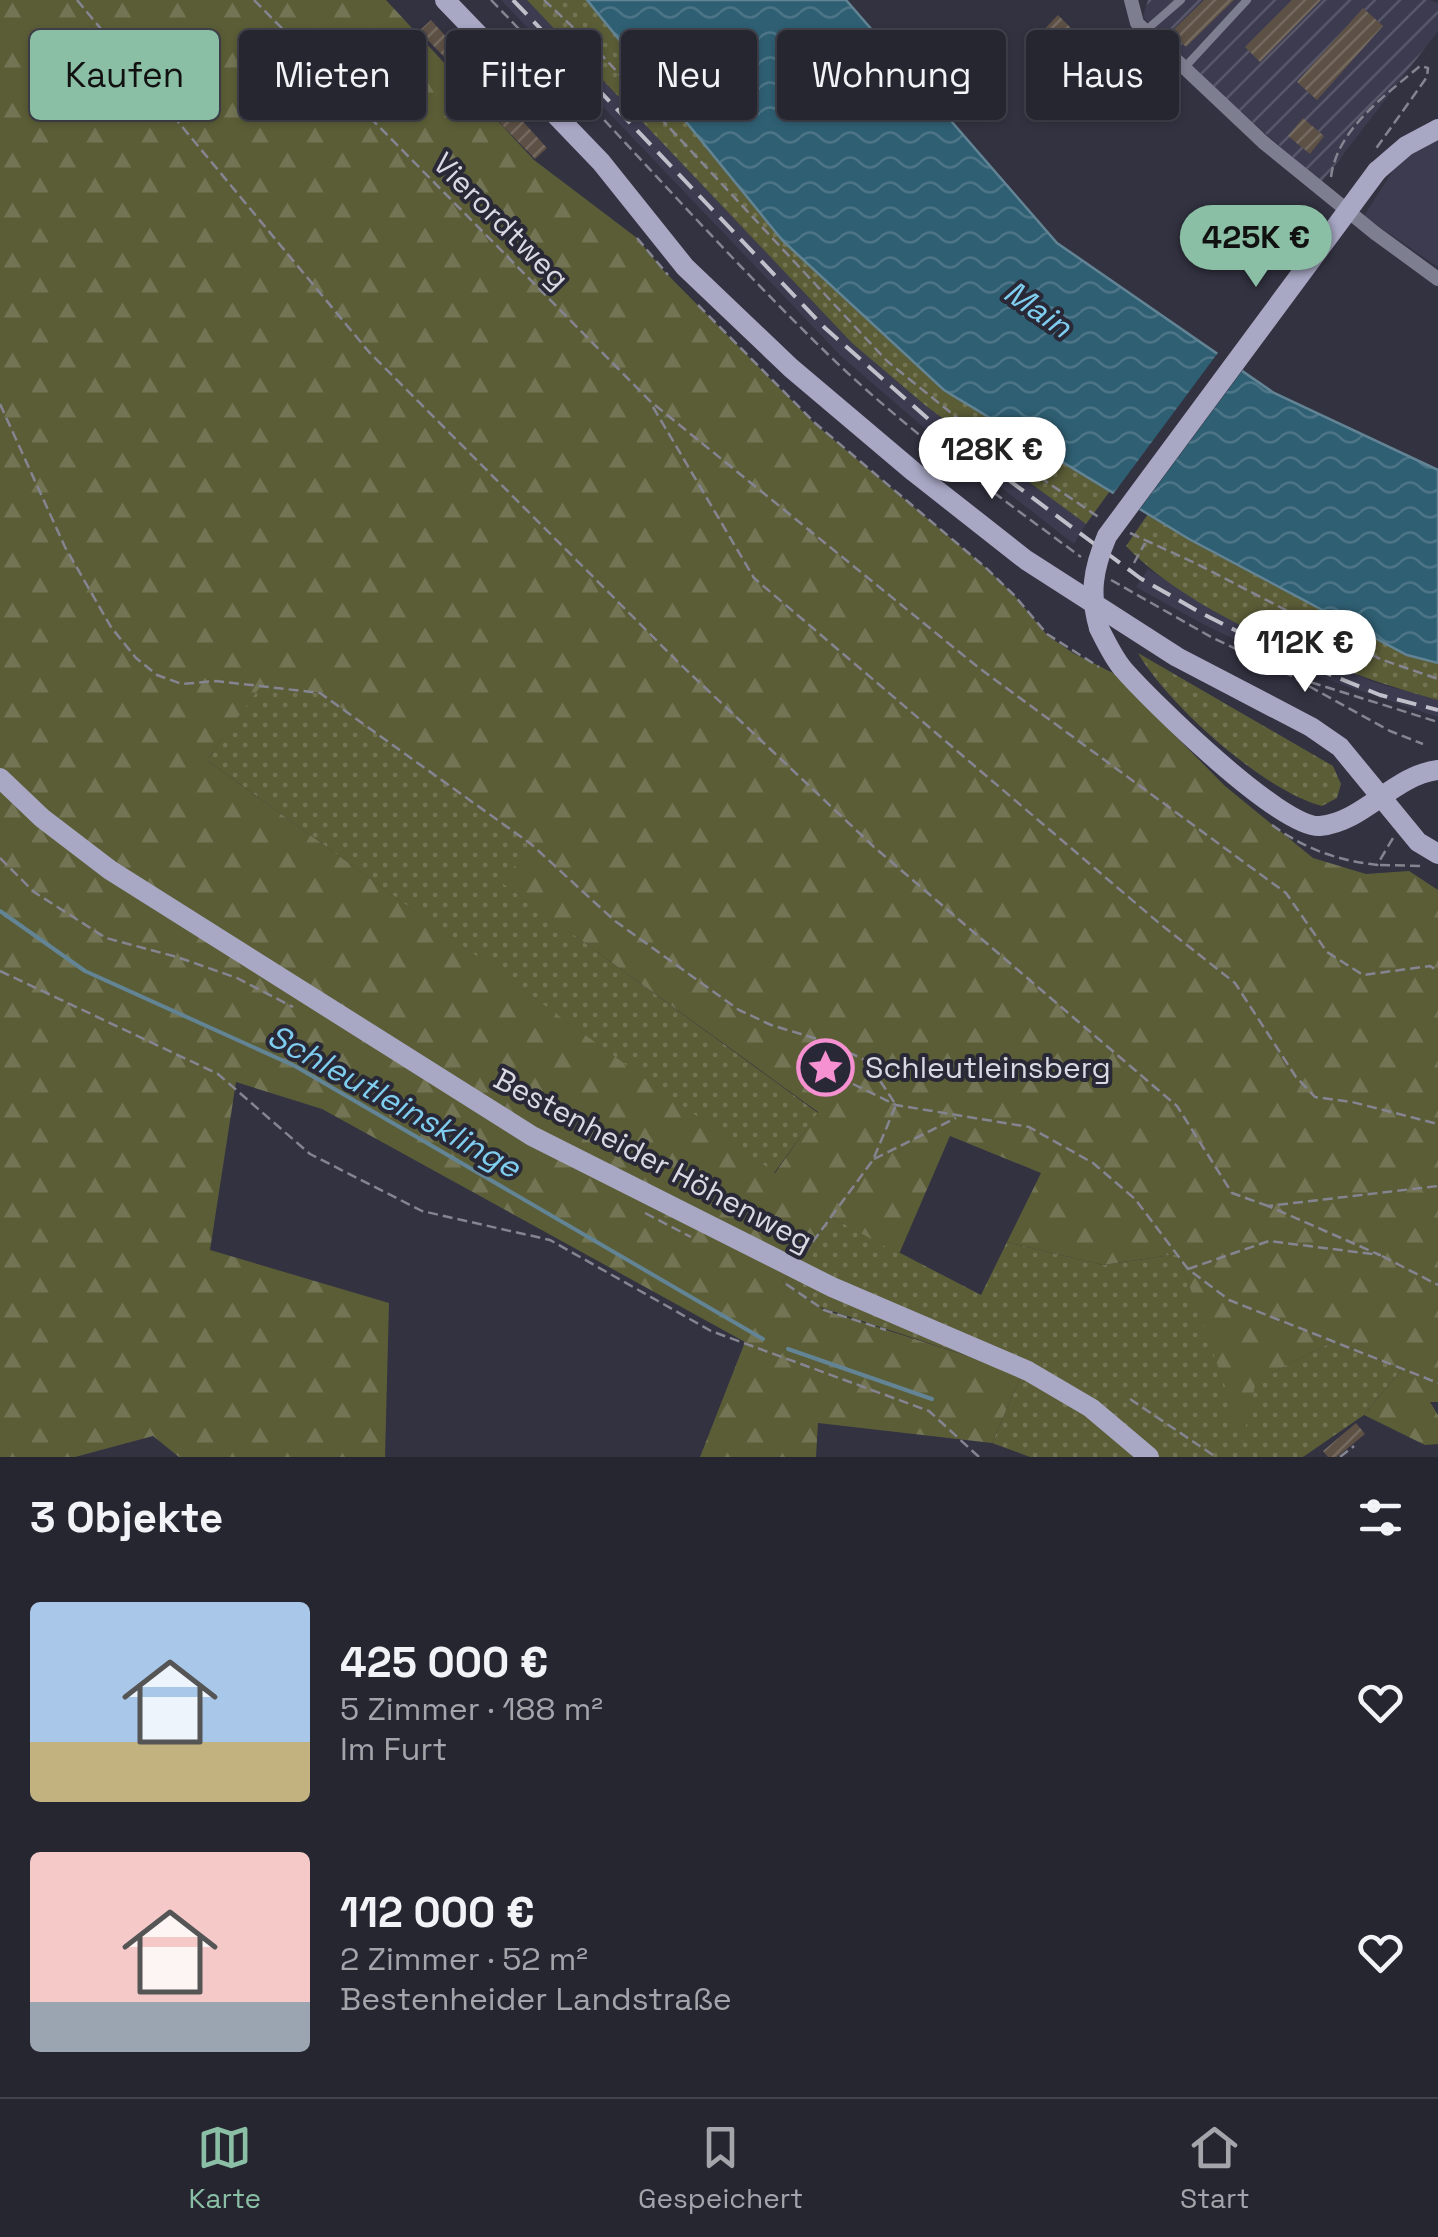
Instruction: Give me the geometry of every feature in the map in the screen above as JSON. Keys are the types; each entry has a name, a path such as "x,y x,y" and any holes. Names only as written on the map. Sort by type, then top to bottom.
{"main road":[{"path":"445,0 601,162 685,268 805,380 1026,560 1177,657 1311,727 1340,748 1418,842 1438,854"},
{"path":"1435,770 1337,822 1316,827 1295,821 1216,759 1121,667 1099,628 1091,591 1107,536 1377,171 1406,146 1438,129"},
{"name":"Bestenheider Höhenweg","path":"0,778 42,818 110,870 515,1126 793,1268 1028,1370 1092,1408 1149,1457"}],"street":[{"path":"1129,1 1133,16 1144,30"},
{"path":"1179,62 1263,142 1438,279"}],"lane":[{"path":"1146,30 1180,0"},
{"path":"1185,67 1247,0"}],"path":[{"path":"77,0 369,352 679,663 874,848 1177,1106 1232,1193 1380,1255 1438,1285"},
{"name":"Vierordtweg","path":"254,0 650,401"},
{"path":"491,0 746,274 841,367 935,446 1082,558"},
{"path":"544,0 595,48 887,361 982,438 1099,518"},
{"path":"1330,196 1330,172 1340,146 1376,103 1420,66 1428,68 1426,77 1375,149"},
{"path":"637,238 676,283"},
{"path":"690,296 815,424 985,566 1047,634 1113,674 1121,667"},
{"path":"650,401 979,668 1286,893 1327,952 1362,975 1430,966 1438,971"},
{"path":"650,401 754,578 1158,923 1235,982 1296,1077 1316,1097 1438,1124"},
{"path":"0,404 66,547 111,627 136,658 157,675 182,684 216,681 320,693 531,844 615,921 739,1010 771,1026 827,1042 866,1061 896,1105"},
{"path":"1130,534 1380,658 1438,679"},
{"path":"1134,563 1146,541"},
{"path":"1108,577 1211,637 1294,676 1438,722"},
{"path":"1120,587 1124,580"},
{"path":"1294,676 1299,684 1314,692 1423,744"},
{"path":"1377,866 1438,864"},
{"path":"0,971 218,1074 310,1154 422,1211 550,1240 710,1331 928,1411 979,1457"},
{"path":"853,1084 896,1105 1029,1127 1094,1163 1135,1199 1188,1269 1229,1300 1438,1383"},
{"path":"793,1268 873,1160 896,1105"},
{"path":"873,1160 960,1116"},
{"path":"1268,1206 1438,1186"},
{"path":"1188,1269 1269,1241 1380,1255"},
{"path":"1130,1399 1216,1457"},
{"path":"1340,1457 1354,1446"}],"shaded area":[{"path":"501,0 527,0 555,30 530,30"},
{"path":"1148,0 1430,0 1438,3 1438,31 1322,182 1238,110 1179,52 1179,30 1156,30 1143,17"},
{"path":"601,78 621,99 621,120 641,120 852,343 926,406 1086,524 1074,544 923,427 841,356 601,105"},
{"path":"1438,139 1438,267 1364,216 1399,161"},
{"path":"1148,569 1211,609 1373,682 1438,700 1438,717 1290,667 1201,623 1136,587"}],"green space":[{"path":"0,0 386,0 414,30 239,30 239,120 426,120 426,43 446,65 446,120 497,120 534,160 637,238 663,270 815,424 985,567 1047,635 1113,673 1225,786 1313,858 1366,874 1409,871 1438,890 1438,1402 1430,1402 1438,1415 1438,1444 1425,1445 1364,1415 1402,1369 1334,1341 1256,1381 1241,1448 1227,1392 1178,1254 1103,1265 1007,1242 1041,1173 950,1136 899,1254 831,1217 783,1282 824,1310 974,1358 1024,1369 992,1443 818,1423 816,1457 700,1457 745,1342 322,1109 236,1082 210,1250 389,1303 385,1457 179,1457 153,1436 75,1457 0,1457","holes":["260,687 320,693 530,844 502,883 818,1112 775,1173 207,760"]},
{"path":"527,0 587,0 621,42 621,99 601,78 601,30 555,30"},
{"path":"641,120 684,120 782,240 944,390 1110,491 1086,524 926,406 852,343"},
{"path":"1148,514 1407,655 1438,663 1438,700 1315,659 1190,597 1126,546"},
{"path":"1138,653 1333,766 1341,784 1337,798 1322,806 1273,783 1246,765 1171,697"},
{"path":"260,686 320,693 531,844 503,883 818,1113 774,1173 207,760"},
{"path":"831,1217 981,1295 1007,1242 1103,1265 1178,1254 1228,1392 1241,1445 1255,1381 1334,1341 1402,1369 1364,1415 1303,1457 1030,1457 992,1443 1024,1369 974,1358 820,1307 783,1282"}],"water":[{"name":"Main","path":"587,0 846,0 872,30 777,30 777,120 950,120 1057,243 1274,393 1438,470 1438,663 1407,655 1189,539 944,390 782,240 684,120 757,120 757,30 621,30 621,42"}],"pier":[{"path":"1220,350 1245,367 1137,513 1111,497"}],"building":[{"path":"1204,0 1234,0 1186,47 1179,40 1179,30 1173,30"},
{"path":"1292,0 1321,0 1260,62 1245,47"},
{"path":"1363,8 1383,26 1317,100 1297,82"},
{"path":"1058,15 1073,30 1044,30"},
{"path":"431,20 446,37 446,59 426,38 426,30 420,30"},
{"path":"1303,118 1324,136 1310,154 1288,136"},
{"path":"498,120 522,120 547,148 535,159"},
{"path":"1356,1423 1365,1434 1337,1457 1328,1457 1323,1451"}],"waterway":[{"name":"Schleutleinsklinge","path":"0,911 85,971 295,1066 763,1339"},
{"name":"Schleutleinsklinge","path":"788,1349 932,1399"}],"railway":[{"path":"513,0 825,328 935,425 1140,578 1201,613 1290,658 1380,695 1438,710"}],"place":[{"name":"Schleutleinsberg","path":"826,1068"}]}
